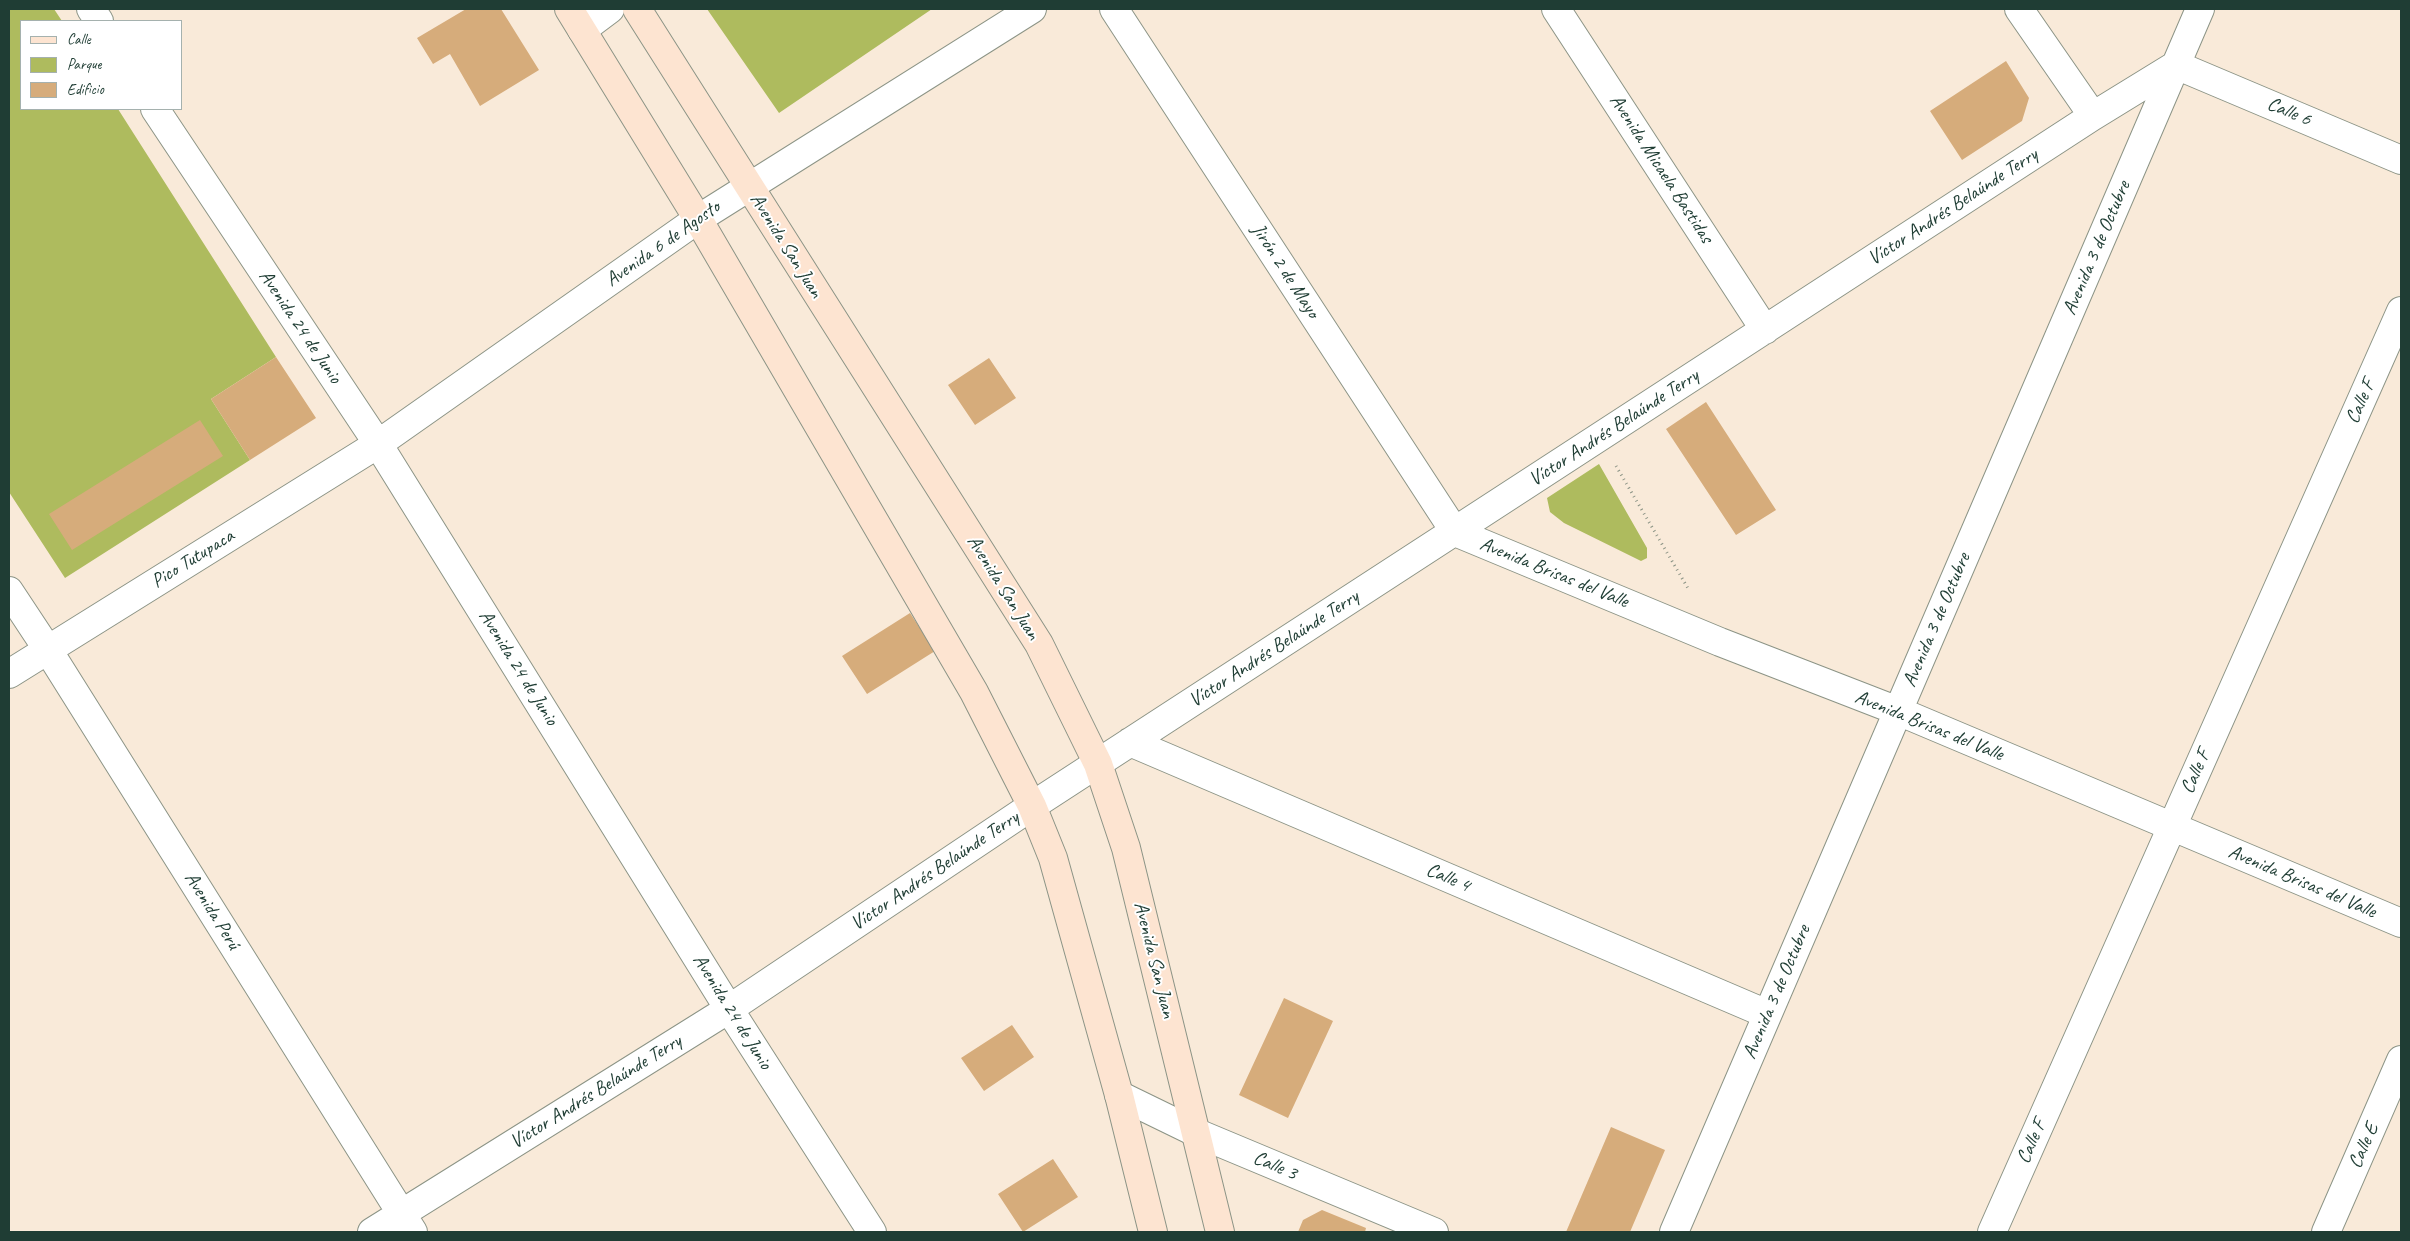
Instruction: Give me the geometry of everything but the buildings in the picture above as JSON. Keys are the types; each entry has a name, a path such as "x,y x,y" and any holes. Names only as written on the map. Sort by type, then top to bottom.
{"main road":[{"name":"Avenida San Juan","path":"637,9 1038,644 1098,764 1126,848 1198,1133 1220,1232"},
{"path":"576,19 698,219 974,692 1032,806 1053,858 1119,1095 1153,1232"}],"street":[{"path":"91,9 98,20"},
{"path":"576,19 610,9"},
{"name":"Avenida 6 de Agosto","path":"378,444 698,219 1032,9"},
{"name":"Jirón 2 de Mayo","path":"1114,9 1455,532"},
{"name":"Avenida Micaela Bastidas","path":"1556,9 1765,330"},
{"path":"2020,9 2093,116"},
{"name":"Avenida 3 de Octubre","path":"1674,1232 1767,1014 1882,753 2200,9"},
{"name":"Víctor Andrés Belaúnde Terry","path":"372,1232 407,1223 1032,806 2093,116 2176,65"},
{"name":"Calle 6","path":"2176,65 2401,160"},
{"name":"Avenida 24 de Junio","path":"156,110 378,444 729,1009 872,1232"},
{"name":"Calle F","path":"1992,1232 2401,311"},
{"name":"Pico Tutupaca","path":"9,674 378,444"},
{"name":"Avenida Brisas del Valle","path":"1455,532 1720,642 1898,712 2401,924"},
{"name":"Avenida Perú","path":"9,591 48,650 407,1223"},
{"name":"Calle 4","path":"1130,742 1767,1014"},
{"name":"Calle E","path":"2326,1232 2401,1060"},
{"name":"Calle 3","path":"1119,1095 1198,1133 1434,1232"}],"path":[{"path":"1599,438 1690,591"}],"green space":[{"path":"9,9 54,9 61,20 20,20 20,110 119,110 276,357 211,399 250,460 65,578 9,492"},
{"path":"707,9 932,9 779,113"},
{"path":"1599,464 1647,548 1647,558 1641,561 1564,523 1550,512 1547,498"}]}
